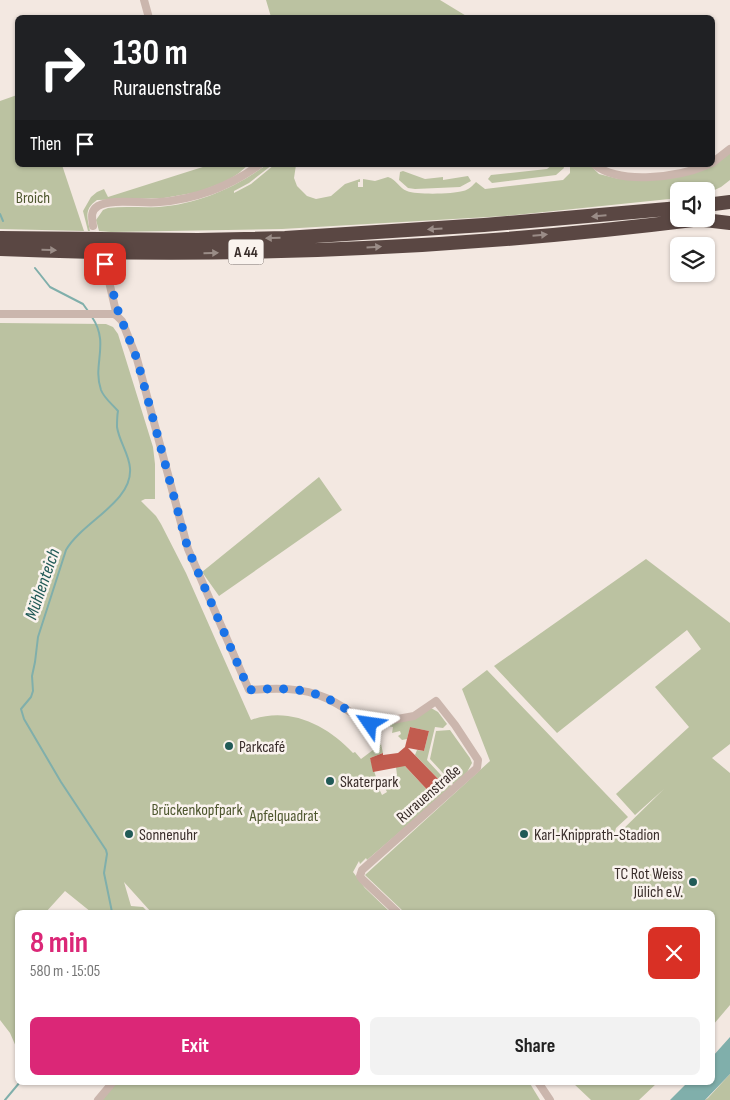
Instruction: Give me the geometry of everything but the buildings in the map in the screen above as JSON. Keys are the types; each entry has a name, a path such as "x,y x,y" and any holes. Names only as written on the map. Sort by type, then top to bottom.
{"highway":[{"name":"A 44","path":"0,238 198,240 286,238 474,226 648,212 670,208"},
{"path":"715,217 730,215"},
{"path":"715,221 730,223"},
{"name":"A 44","path":"0,249 198,254 492,239 670,223"}],"street":[{"path":"144,0 148,15"},
{"path":"715,160 730,149"},
{"path":"93,226 92,216 94,210 102,204 158,203 182,200 205,194 228,184 255,167"},
{"path":"598,167 607,172 631,178 686,172 701,167"},
{"name":"Rurauenstraße","path":"105,264 118,316 122,321 137,359 188,549 249,690 279,688 303,691 325,697 370,724 414,716 436,701 455,725 478,760 477,768 362,870 360,876 362,879 395,910"},
{"path":"0,314 114,314 118,316"},
{"path":"98,1100 110,1085"},
{"path":"540,1085 550,1100"}],"green space":[{"path":"266,0 440,0 465,15 270,15"},
{"name":"Broich","path":"15,96 15,167 63,167 84,231 0,229 0,101"},
{"path":"730,151 730,180 715,190 715,182 670,182 670,199 505,216 282,229 111,232 99,231 96,220 103,210 108,208 159,207 188,202 216,194 242,181 263,167 269,167 249,183 234,191 234,193 251,184 272,167 296,167 294,178 297,186 307,196 316,199 331,196 345,184 360,179 358,187 363,187 363,179 375,181 388,177 407,191 435,194 465,190 476,182 485,189 563,180 570,173 570,167 592,167 599,174 619,179 684,174 698,167 715,167 715,158"},
{"path":"203,167 246,167 227,181 198,192 164,198 97,200 88,210 87,217 90,231 88,231 83,211 91,197 104,189 108,197"},
{"path":"550,167 564,168 556,175 492,183 488,179 491,175 547,169"},
{"path":"403,171 425,179 443,177 443,180 468,176 471,181 460,187 408,188 399,180 400,172"},
{"name":"Brückenkopfpark","path":"0,323 106,324 113,327 118,334 153,447 155,499 141,501 161,524 186,573 251,720 279,715 306,721 331,734 353,753 355,752 361,759 381,744 383,753 370,758 376,777 374,778 382,795 387,792 382,782 397,775 396,767 403,764 433,796 444,785 415,755 417,750 424,751 429,731 410,727 407,739 402,740 398,736 401,734 400,731 392,733 393,727 381,725 379,731 376,731 374,726 431,708 438,712 447,724 443,728 435,727 427,760 452,787 367,860 366,858 360,864 359,861 353,872 365,888 388,910 149,910 124,882 131,906 143,907 146,910 89,910 65,891 48,910 15,910 15,1044 10,1033 0,1020"},
{"path":"319,477 342,510 219,596 202,572"},
{"path":"646,559 730,623 730,744 712,758 730,773 730,1005 715,1023 715,910 402,910 365,875 490,761 462,689 487,670 628,817 616,828 613,839 664,789 635,815 616,794 689,727 655,687 701,649 687,630 557,733 494,666"},
{"path":"450,730 472,763 465,776 454,785 430,759 436,731"},
{"path":"730,1074 730,1100 705,1100 708,1098"},
{"path":"114,1085 531,1085 540,1100 101,1100"},
{"path":"575,1085 655,1085 639,1100 591,1100"}],"water":[{"path":"730,1037 730,1074 705,1100 670,1100 685,1085 715,1085 715,1054"}],"waterway":[{"name":"Mühlenteich","path":"0,214 3,221"},
{"name":"Mühlenteich","path":"35,268 50,287 83,304 88,311"},
{"name":"Mühlenteich","path":"92,317 100,336 98,371 101,390 118,411 117,427 129,463 129,480 124,491 115,502 83,530 66,550 38,637 32,676 33,691 31,697 21,709 24,719 61,782 106,850 104,873 112,910"},
{"name":"Mühlenteich","path":"5,1100 18,1085"}],"place":[{"name":"Parkcafé","path":"229,746"},
{"name":"Skaterpark","path":"330,781"},
{"name":"Sonnenuhr","path":"129,834"},
{"name":"Karl-Knipprath-Stadion","path":"524,834"},
{"name":"TC Rot Weiss Jülich e.V.","path":"693,882"}],"route":[{"path":"105,264 118,316 128,333 137,359 188,549 249,690 279,688 303,691 325,697 370,724"}],"park label":[{"name":"Apfelquadrat","path":"284,815"}]}
